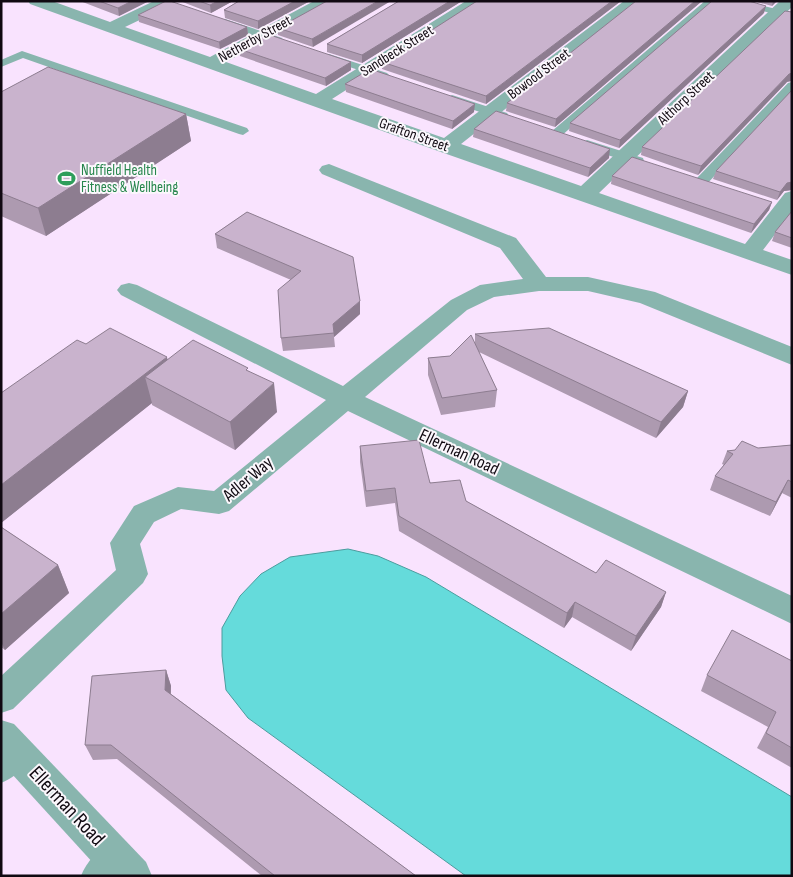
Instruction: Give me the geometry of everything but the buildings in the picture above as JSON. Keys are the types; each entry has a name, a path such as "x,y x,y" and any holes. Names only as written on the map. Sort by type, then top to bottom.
{"street":[{"name":"Grafton Street","path":"36,1 792,268"},
{"name":"Netherby Street","path":"211,63 326,1"},
{"name":"Sandbeck Street","path":"317,101 477,1"},
{"name":"Bowood Street","path":"445,147 634,1"},
{"path":"110,28 166,3"},
{"name":"Althorp Street","path":"584,195 624,156 786,10"},
{"path":"329,170 508,243 539,284 588,284 647,297 792,357"},
{"path":"749,253 785,206"},
{"name":"Adler Way","path":"1,698 132,574 125,543 144,514 178,498 219,503 459,305 488,290 539,284"},
{"name":"Ellerman Road","path":"129,290 344,398 792,610"},
{"name":"Ellerman Road","path":"7,754 113,869"}],"lane":[{"path":"650,165 552,132 711,1"},
{"path":"731,1 786,10"},
{"path":"220,14 263,35 289,44"},
{"path":"315,52 396,79"},
{"path":"1,64 22,54 243,131"},
{"path":"701,182 792,85"},
{"path":"442,95 514,120"}],"shaded area":[{"path":"348,549 378,556 426,577 792,797 792,876 466,876 248,718 226,690 222,656 222,628 240,596 261,574 290,557"}],"place":[{"name":"Nuffield Health Fitness & Wellbeing","path":"67,179"}]}
